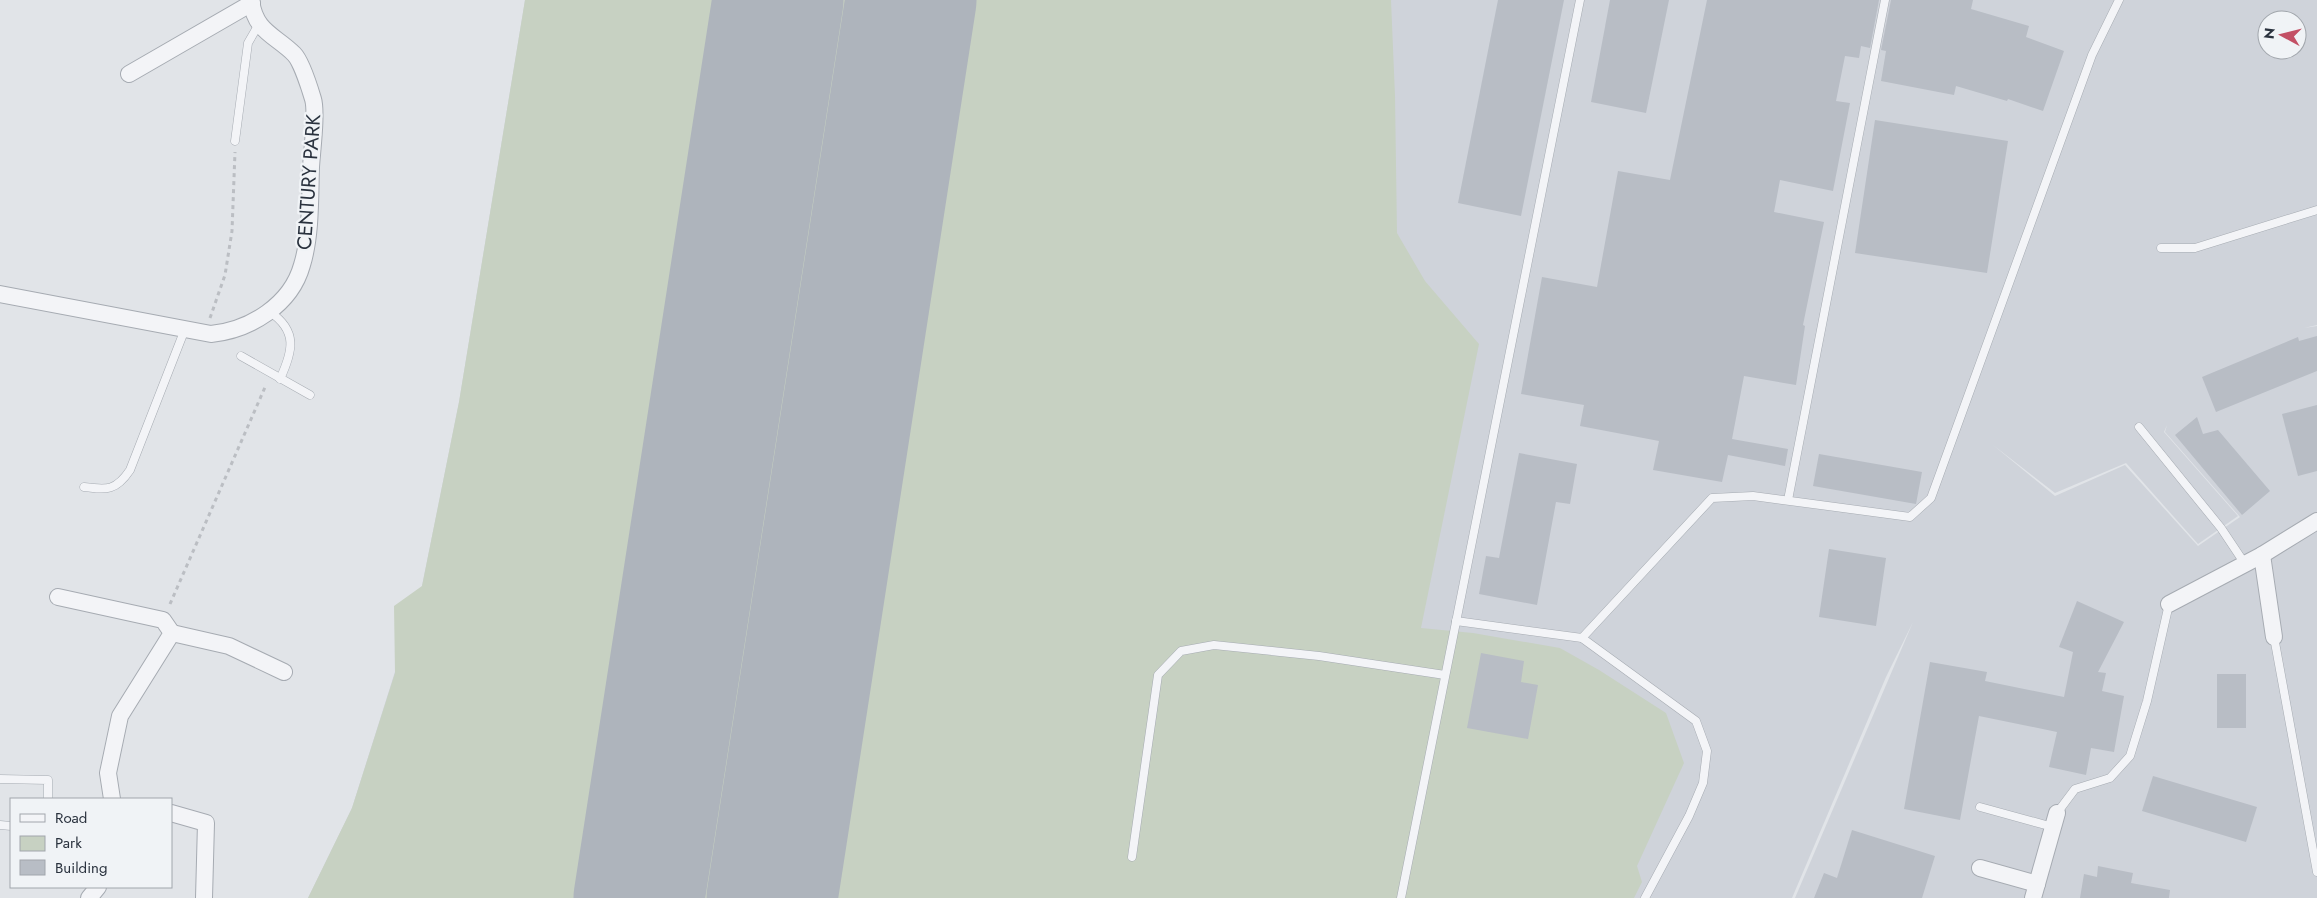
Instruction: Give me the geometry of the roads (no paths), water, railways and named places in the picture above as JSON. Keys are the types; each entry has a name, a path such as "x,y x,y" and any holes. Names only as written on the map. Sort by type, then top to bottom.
{"street":[{"name":"CENTURY PARK","path":"0,294 205,333 230,332 252,323 270,312 290,290 302,266 309,216 314,102 296,55 261,28 251,2 129,74"},
{"path":"2169,604 2262,555 2317,520"},
{"path":"2262,555 2274,637"},
{"path":"58,597 229,646 284,672"},
{"path":"112,798 108,773 120,716 167,627"},
{"path":"172,813 206,823 204,898"},
{"path":"1980,868 2035,891 2055,820"}],"lane":[{"path":"1401,898 1580,0"},
{"path":"1788,500 1885,0"},
{"path":"1582,638 1712,498 1753,496 1910,517 1931,498 2092,55 2119,0"},
{"path":"235,141 248,43 259,24"},
{"path":"2161,248 2195,248 2317,210"},
{"path":"270,312 282,320 290,335 290,356 280,379"},
{"path":"84,488 102,490 114,488 123,481 130,470 185,329"},
{"path":"241,356 310,395"},
{"path":"2139,427 2221,528 2245,564"},
{"path":"1980,807 2055,820 2076,789 2110,778 2130,756 2147,702 2169,604"},
{"path":"1456,620 1582,638 1696,721 1707,751 1703,783 1689,816 1645,898"},
{"path":"2274,637 2317,872"},
{"path":"1132,857 1158,675 1181,650 1214,645 1319,656 1445,675"},
{"path":"0,779 48,780 48,798"}]}
